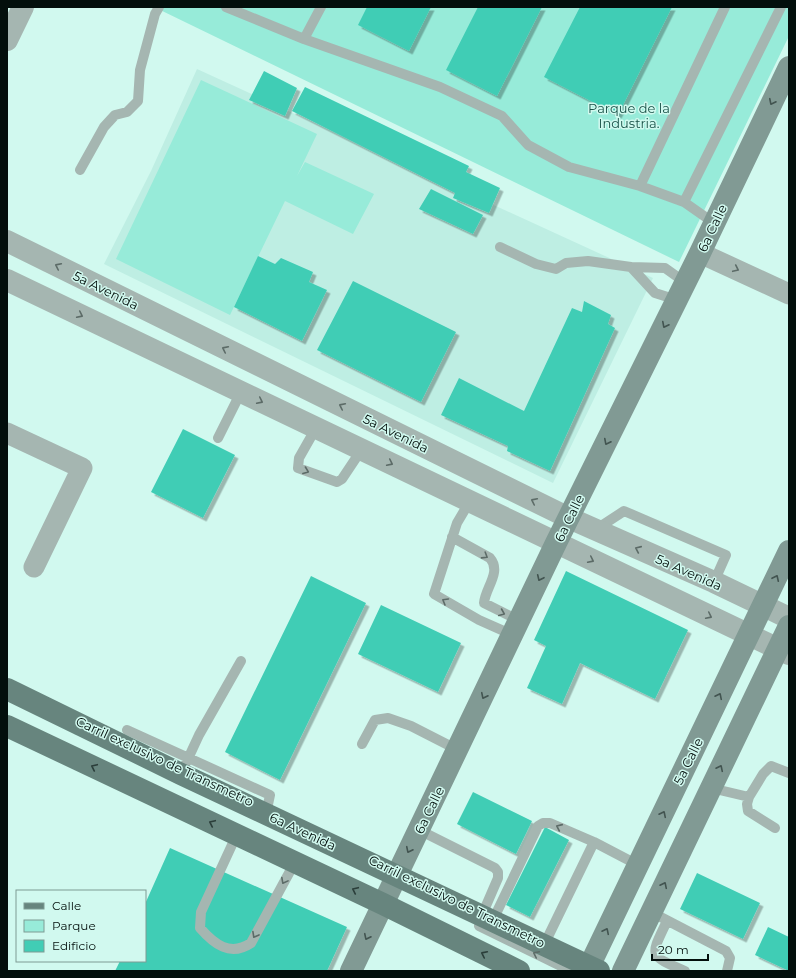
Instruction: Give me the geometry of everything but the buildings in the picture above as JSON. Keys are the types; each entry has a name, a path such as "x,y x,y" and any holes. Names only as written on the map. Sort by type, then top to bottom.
{"main road":[{"name":"6a Calle","path":"351,971 517,628 556,543 681,292 789,67"},
{"name":"5a Calle","path":"586,970 789,551"},
{"path":"623,971 659,916 711,788 783,651 789,626"},
{"name":"6a Avenida","path":"7,689 185,765 266,814 395,880 481,919 544,945 586,970"},
{"path":"7,726 384,904 519,971"}],"street":[{"path":"7,40 23,7"},
{"name":"5a Avenida","path":"7,241 569,518 714,582 789,618"},
{"path":"700,253 789,294"},
{"path":"7,280 783,651"},
{"path":"7,433 82,468 34,567"}],"lane":[{"path":"80,170 104,127 115,115 127,112 138,101 140,70 158,7"},
{"path":"226,7 304,39 440,87 502,116 528,145 568,167 640,186 684,202 714,223"},
{"path":"304,39 321,7"},
{"path":"640,186 725,7"},
{"path":"684,202 781,7"},
{"path":"500,247 536,264 556,269 566,263 588,261 631,267 665,268 681,292"},
{"path":"631,267 655,293 681,292"},
{"path":"218,438 241,392"},
{"path":"316,428 299,458 298,468 337,482 342,479 362,450"},
{"path":"470,501 457,523 434,594 479,620 517,628"},
{"path":"595,530 624,511 726,555 714,582"},
{"path":"452,537 490,558 494,563 496,571 485,595 484,604 517,628"},
{"path":"127,730 185,765 198,735 241,661"},
{"name":"Carril exclusivo de Transmetro","path":"36,714 395,880 455,915"},
{"path":"362,744 375,720 388,718 411,726 458,750"},
{"path":"775,828 748,811 747,804 749,797 763,774 771,766 789,774"},
{"path":"711,788 749,797"},
{"path":"481,919 538,826 544,823 550,823 594,842 638,865"},
{"path":"419,830 495,868 498,872 498,878 481,919"},
{"path":"237,834 201,912 200,928 212,941 229,948 242,948 250,943 295,862"},
{"path":"544,945 594,842"},
{"path":"685,971 659,959 654,954 659,916 726,951 730,958 727,971"},
{"name":"Carril exclusivo de Transmetro","path":"481,919 586,970"}],"shaded area":[{"path":"197,69 653,278 553,483 104,264 151,171"}],"green space":[{"name":"Parque de la Industria.","path":"154,7 789,7 789,36 679,262"},
{"path":"201,80 317,134 297,176 305,162 374,194 353,234 285,201 230,315 116,259"}]}
